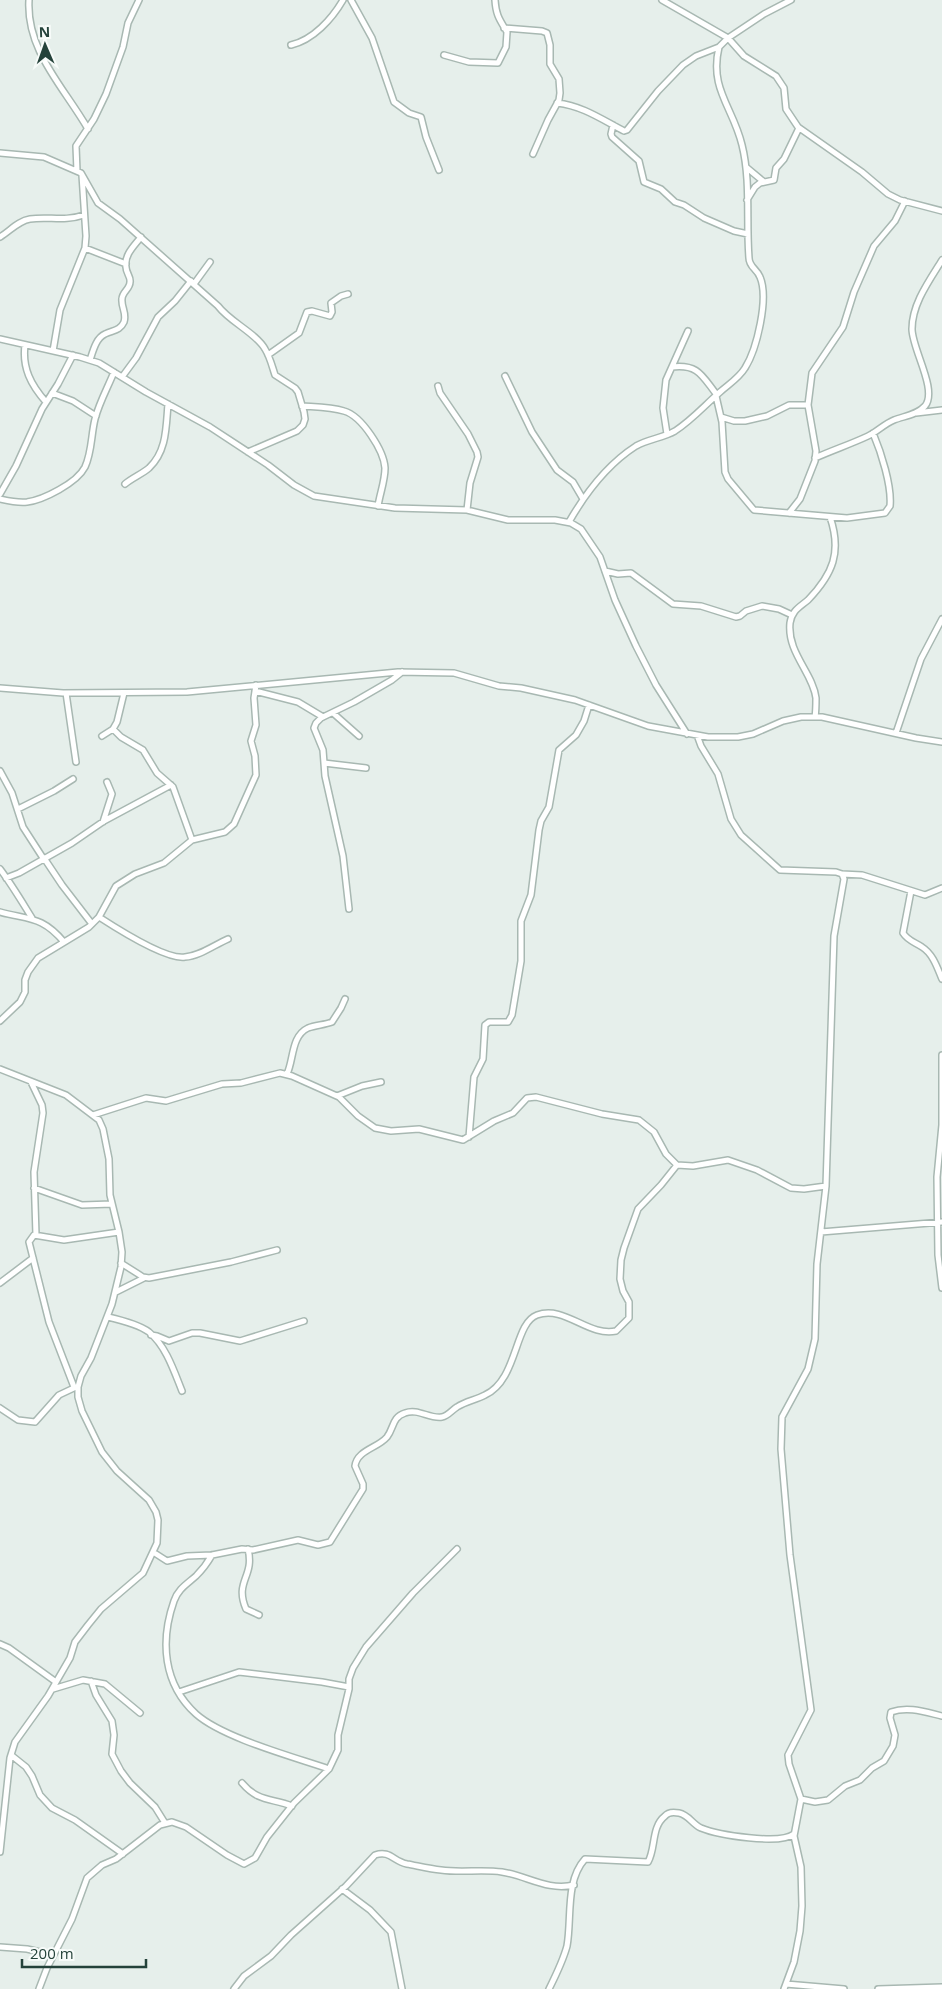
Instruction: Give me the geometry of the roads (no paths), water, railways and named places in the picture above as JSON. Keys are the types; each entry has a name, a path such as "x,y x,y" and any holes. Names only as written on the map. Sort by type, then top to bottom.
{"street":[{"path":"29,0 29,16 36,46 43,60 88,128"},
{"path":"76,171 76,146 106,94 123,47 128,23 139,0"},
{"path":"291,44 300,43 312,36 343,0"},
{"path":"351,0 372,38 394,102 409,113 420,117 423,121 424,131 439,170"},
{"path":"444,55 469,62 498,63 506,47 507,32 500,24 495,0"},
{"path":"662,0 728,38 744,56 780,80 784,88 786,110 799,128 869,178 888,194 905,201 942,211"},
{"path":"557,103 573,104 588,110 613,125 624,130 628,129 658,91 683,65 696,56 719,48 728,38 764,14 791,0"},
{"path":"504,28 542,31 546,33 550,45 550,64 559,79 560,93 557,103 533,154"},
{"path":"569,522 615,462 638,445 667,434 695,417 735,380 745,368 753,350 763,310 761,278 749,262 746,167 742,144 719,86 716,69 719,48"},
{"path":"613,125 610,134 639,161 644,182 661,189 675,202 684,205 704,218 734,231 748,234"},
{"path":"746,201 755,187 764,182 774,180 776,168 784,159 799,128"},
{"path":"0,153 44,158 82,175 98,203 141,237 218,306 224,314 262,344 275,375 295,388 305,419 303,425 298,430 248,452"},
{"path":"746,167 764,182"},
{"path":"53,351 55,329 60,310 85,248 82,175"},
{"path":"789,513 800,500 815,458 816,451 808,405 812,373 843,328 854,292 874,246 895,221 905,201"},
{"path":"0,237 21,222 30,219 55,220 76,218 84,215"},
{"path":"90,360 97,341 104,334 116,331 124,322 125,312 122,300 123,294 130,285 126,264 129,253 141,237"},
{"path":"85,248 126,264"},
{"path":"815,458 873,433 885,424 925,406 928,397 927,380 913,338 913,317 920,297 942,260"},
{"path":"122,377 136,358 158,317 210,262"},
{"path":"268,355 299,334 307,312 312,311 330,316 332,312 331,303 341,296 348,294"},
{"path":"667,434 662,408 666,380 688,331"},
{"path":"0,339 90,360 210,427 294,485 314,496 378,506 467,510 508,520 569,522 581,529 600,557 636,646 656,685 687,734"},
{"path":"25,345 23,357 26,372 46,402"},
{"path":"0,494 16,466 46,402 73,355"},
{"path":"672,367 687,366 700,372 717,395 721,417 725,472 728,479 754,510 847,518 885,513 890,502 885,470 873,433"},
{"path":"0,499 28,502 39,499 55,492 81,473 88,457 96,416 114,372"},
{"path":"505,376 532,432 557,470 573,482 584,500"},
{"path":"438,386 440,393 468,434 478,457 470,483 467,510"},
{"path":"52,393 73,401 96,416"},
{"path":"125,484 147,469 158,457 164,445 168,404"},
{"path":"721,417 734,421 745,421 768,416 789,405 808,405"},
{"path":"302,406 346,411 364,426 382,452 385,466 385,476 378,506"},
{"path":"913,413 942,410"},
{"path":"815,717 816,697 795,652 791,634 792,615 824,581 832,568 835,537 830,517"},
{"path":"605,571 631,574 667,601 678,606 701,606 736,616 754,608 768,606 792,615"},
{"path":"896,733 921,658 942,619"},
{"path":"0,688 66,693 190,692 402,672 454,673 499,686 551,694 648,726 687,734 738,737 753,734 783,721 801,717 815,717 844,720 942,742"},
{"path":"349,909 343,856 323,750 314,728 316,723 323,717 392,680 402,672"},
{"path":"0,1022 20,1002 25,992 25,980 28,972 38,958 92,924 99,917 116,886 135,874 164,863 192,840 225,832 234,824 256,775 255,756 251,741 256,725 256,685"},
{"path":"255,691 298,702 323,717"},
{"path":"66,693 76,762"},
{"path":"102,736 113,729 117,722 124,693"},
{"path":"470,1137 474,1077 483,1058 485,1025 489,1022 508,1022 512,1015 521,960 520,921 531,895 539,830 541,821 549,807 560,750 576,735 589,705"},
{"path":"333,713 359,736"},
{"path":"113,729 121,737 143,750 158,773 174,789 176,801 192,840"},
{"path":"698,735 701,746 718,774 735,828 783,872 836,872 862,875 925,895 942,888"},
{"path":"324,763 366,768"},
{"path":"0,771 12,793 23,827 62,885 92,924"},
{"path":"18,809 73,779"},
{"path":"103,822 112,794 107,782"},
{"path":"6,878 19,873 72,843 103,822 171,785"},
{"path":"0,869 32,918"},
{"path":"842,874 844,883 834,936 826,1186 817,1264 815,1339 808,1369 782,1417 780,1449 790,1555 811,1710 788,1755 788,1764 801,1799 794,1834 801,1868 801,1917 794,1962 785,1986 844,1989"},
{"path":"911,891 903,933 908,940 928,952 942,978"},
{"path":"0,912 32,918 46,924 64,942"},
{"path":"99,917 147,945 180,957 194,955 228,939"},
{"path":"287,1074 295,1043 301,1033 314,1026 332,1022 345,999"},
{"path":"942,1055 942,1125 937,1177 942,1288"},
{"path":"0,1069 66,1095 99,1120 107,1143 109,1159 108,1180 119,1232 121,1263 116,1292 108,1317 76,1386 59,1395 35,1422 18,1420 0,1408"},
{"path":"93,1115 146,1098 166,1101 222,1084 241,1083 272,1074 287,1074 337,1096 346,1102 363,1120 375,1128 391,1131 419,1129 463,1140 513,1112 527,1098 536,1097 602,1114 639,1120 654,1132 666,1154 677,1165 693,1166 728,1160 757,1170 791,1188 804,1189 826,1186"},
{"path":"31,1082 42,1105 43,1113 34,1172 36,1235"},
{"path":"337,1096 362,1086 381,1082"},
{"path":"153,1552 168,1561 187,1556 212,1555 242,1549 264,1548 298,1540 318,1545 330,1542 363,1489 363,1484 355,1466 358,1458 387,1437 393,1422 403,1414 415,1411 437,1417 445,1416 462,1404 494,1391 505,1378 525,1327 533,1316 545,1313 564,1316 604,1333 616,1332 629,1318 629,1302 623,1291 620,1279 621,1260 634,1217 638,1209 661,1186 677,1165"},
{"path":"34,1188 82,1205 112,1204"},
{"path":"821,1232 939,1222"},
{"path":"0,1852 11,1755 15,1742 52,1689 70,1658 76,1642 101,1609 143,1573 153,1552 158,1533 156,1512 149,1500 117,1471 102,1452 82,1411 76,1386 49,1322 29,1242 31,1237 36,1235 64,1240 119,1232"},
{"path":"116,1292 144,1277 225,1263 277,1250"},
{"path":"0,1283 33,1258"},
{"path":"121,1263 144,1277"},
{"path":"108,1317 136,1326 151,1335 169,1341 192,1333 240,1341 304,1321"},
{"path":"151,1335 169,1359 182,1391"},
{"path":"39,1989 53,1955 72,1919 88,1878 102,1866 123,1854 154,1828 172,1822 186,1827 227,1855 246,1864 255,1858 267,1837 292,1806 330,1769 338,1750 349,1679 353,1668 366,1647 456,1549"},
{"path":"248,1550 250,1570 244,1582 242,1593 246,1609 259,1615"},
{"path":"212,1555 205,1567 180,1590 174,1601 165,1641 165,1652 173,1682 196,1714 214,1726 258,1744 330,1769"},
{"path":"0,1644 9,1648 56,1682"},
{"path":"179,1692 239,1672 349,1687"},
{"path":"52,1689 83,1680 91,1681 110,1687 140,1714"},
{"path":"91,1681 96,1695 112,1721 114,1735 112,1754 130,1783 155,1807 165,1823"},
{"path":"801,1799 815,1802 828,1800 845,1786 860,1780 872,1768 884,1761 893,1746 894,1735 890,1718 891,1712 916,1710 942,1716"},
{"path":"11,1755 26,1767 40,1795 52,1808 75,1820 123,1854"},
{"path":"242,1783 255,1795 264,1800 292,1806"},
{"path":"549,1989 563,1959 567,1945 574,1885 580,1867 585,1860 648,1862 660,1822 664,1816 670,1813 680,1813 689,1816 696,1825 702,1828 736,1837 779,1839 794,1834"},
{"path":"234,1989 244,1976 271,1956 375,1855 385,1853 400,1862 440,1870 505,1872 553,1887 574,1885"},
{"path":"342,1889 370,1910 391,1932 401,1988"},
{"path":"0,1947 53,1955"},
{"path":"878,1989 942,1987"}]}
